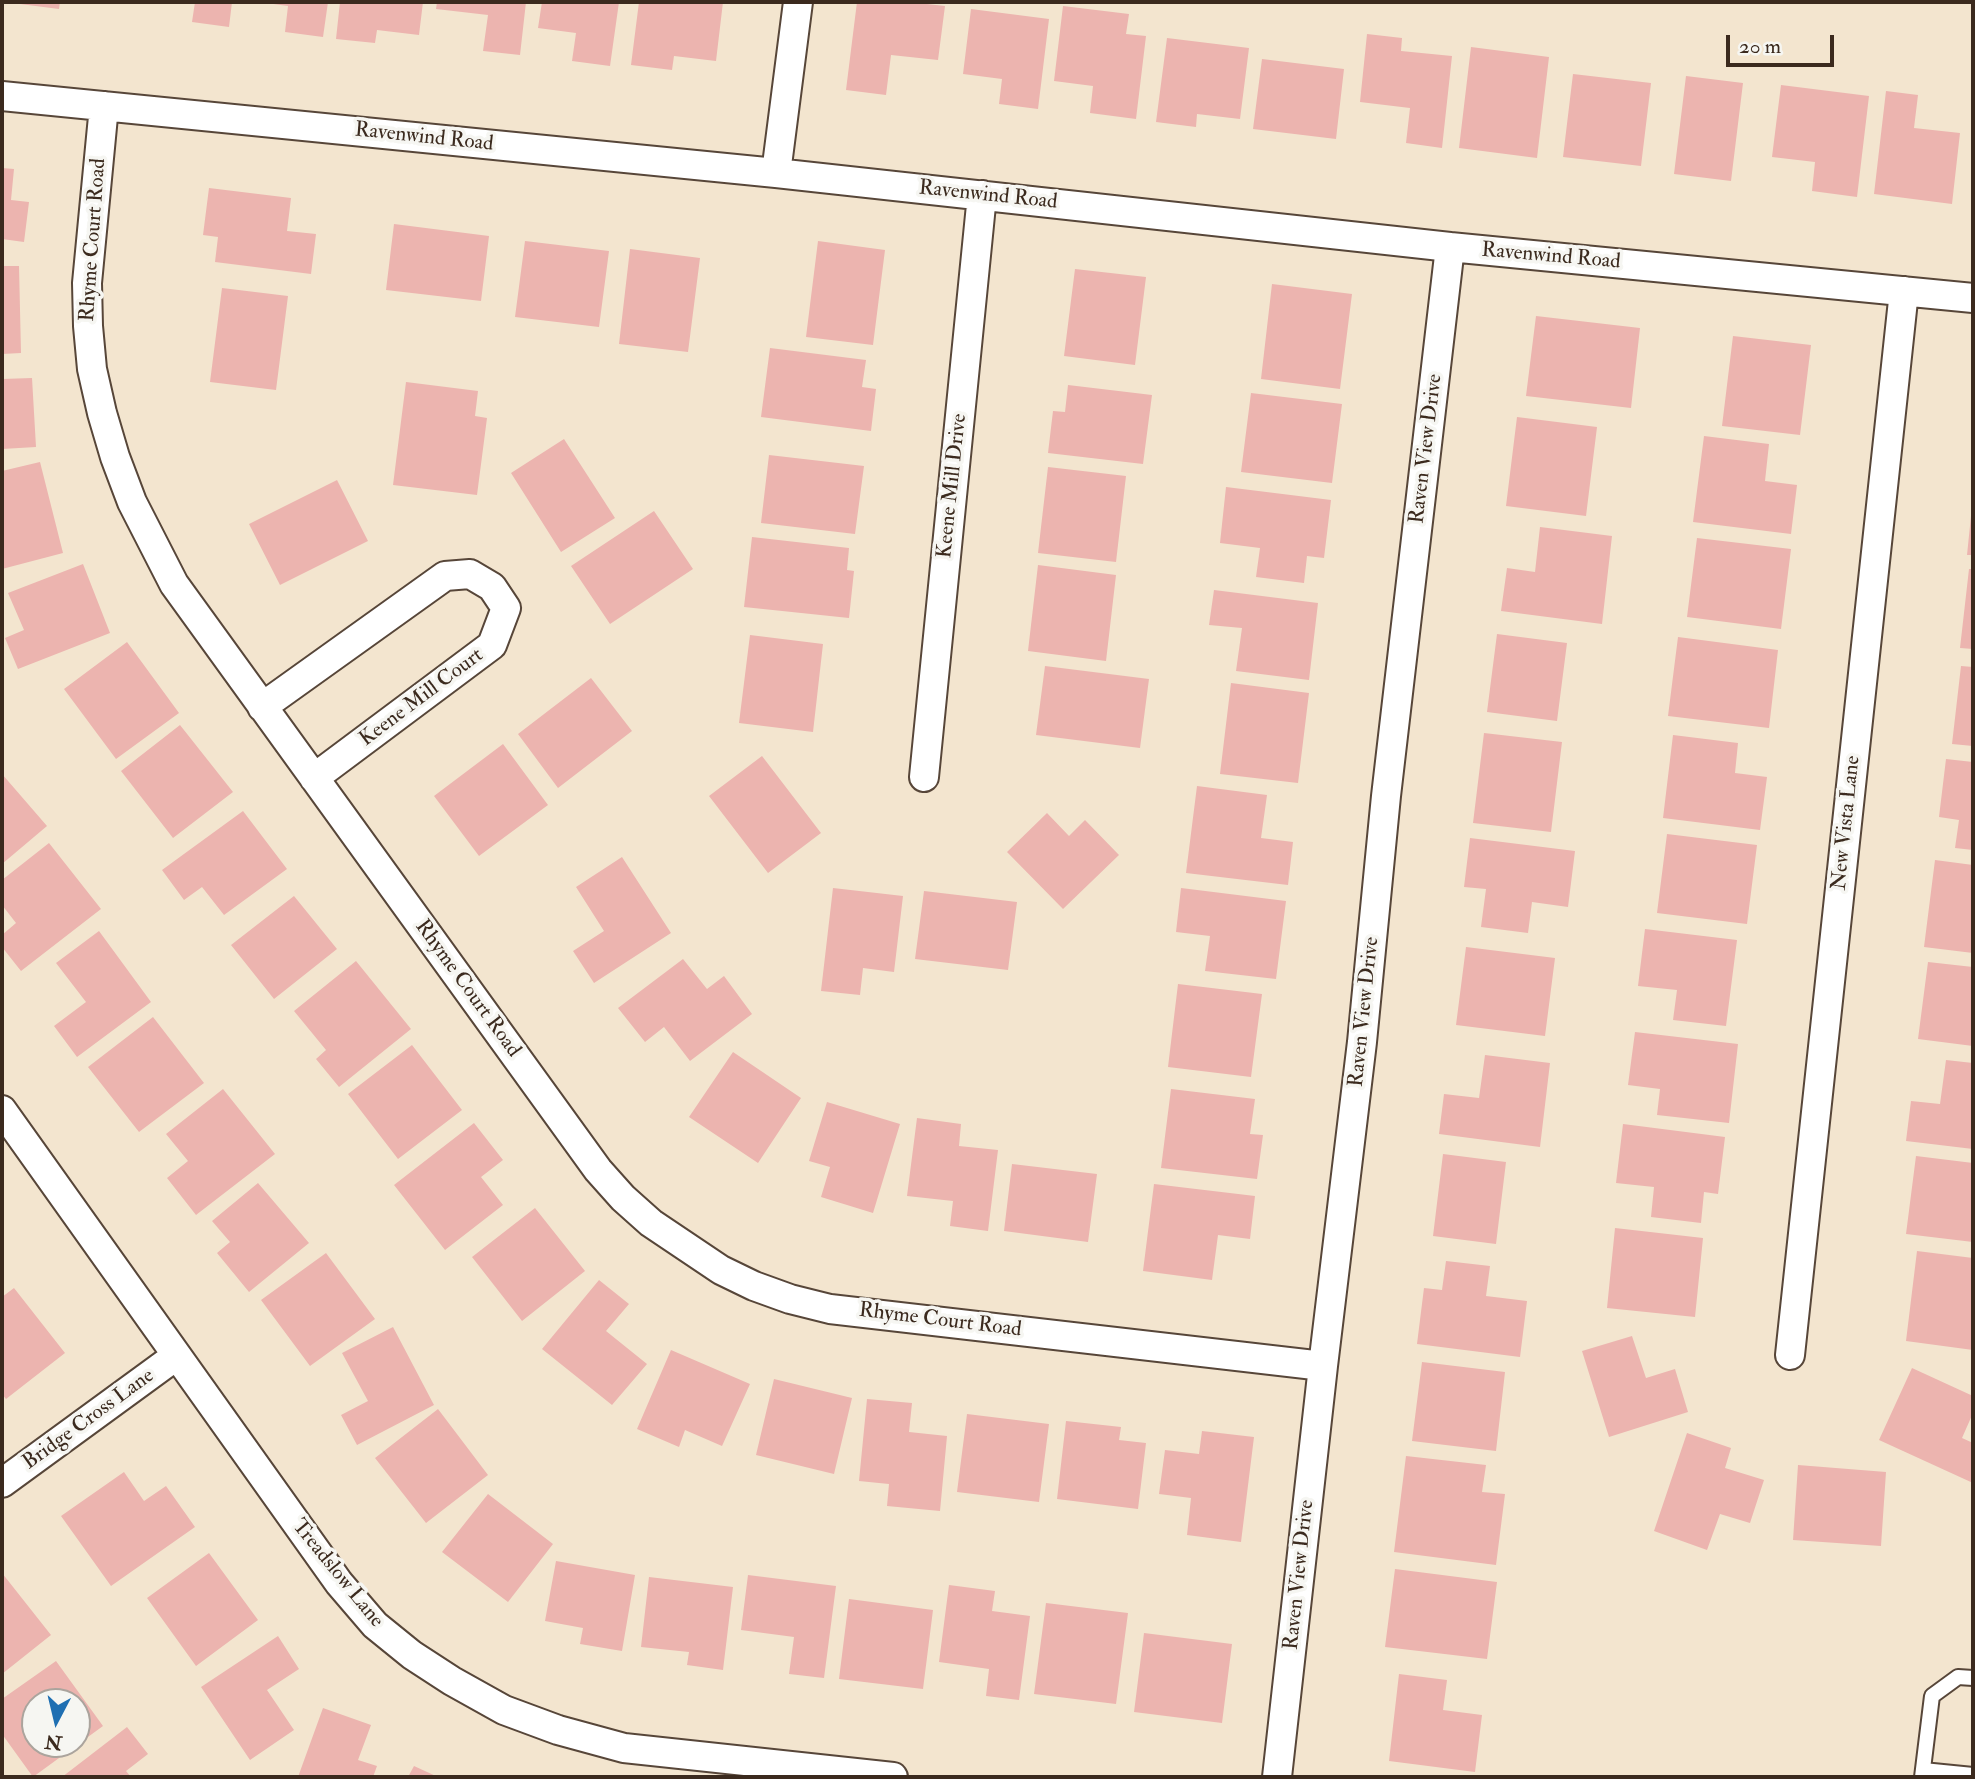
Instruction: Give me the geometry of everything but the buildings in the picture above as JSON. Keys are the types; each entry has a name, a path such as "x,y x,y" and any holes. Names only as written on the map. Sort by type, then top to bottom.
{"street":[{"path":"776,173 798,2"},
{"name":"Ravenwind Road","path":"2,96 776,173 1450,247 1973,298"},
{"name":"Rhyme Court Road","path":"104,106 87,283 88,326 92,369 102,413 132,502 174,584 598,1170 623,1198 651,1223 721,1270 778,1295 830,1308 1323,1366"},
{"name":"Keene Mill Drive","path":"924,777 982,195"},
{"name":"Raven View Drive","path":"1277,1777 1450,247"},
{"name":"New Vista Lane","path":"1790,1355 1904,290"},
{"name":"Keene Mill Court","path":"262,707 445,576 470,574 492,587 506,608 492,645 314,778"},
{"name":"Treadslow Lane","path":"2,1110 339,1583 376,1625 412,1655 504,1710 558,1730 624,1748 893,1777"},
{"name":"Bridge Cross Lane","path":"2,1483 176,1356"}],"lane":[{"path":"1973,1678 1958,1677 1932,1696 1923,1774 1973,1775"}]}
